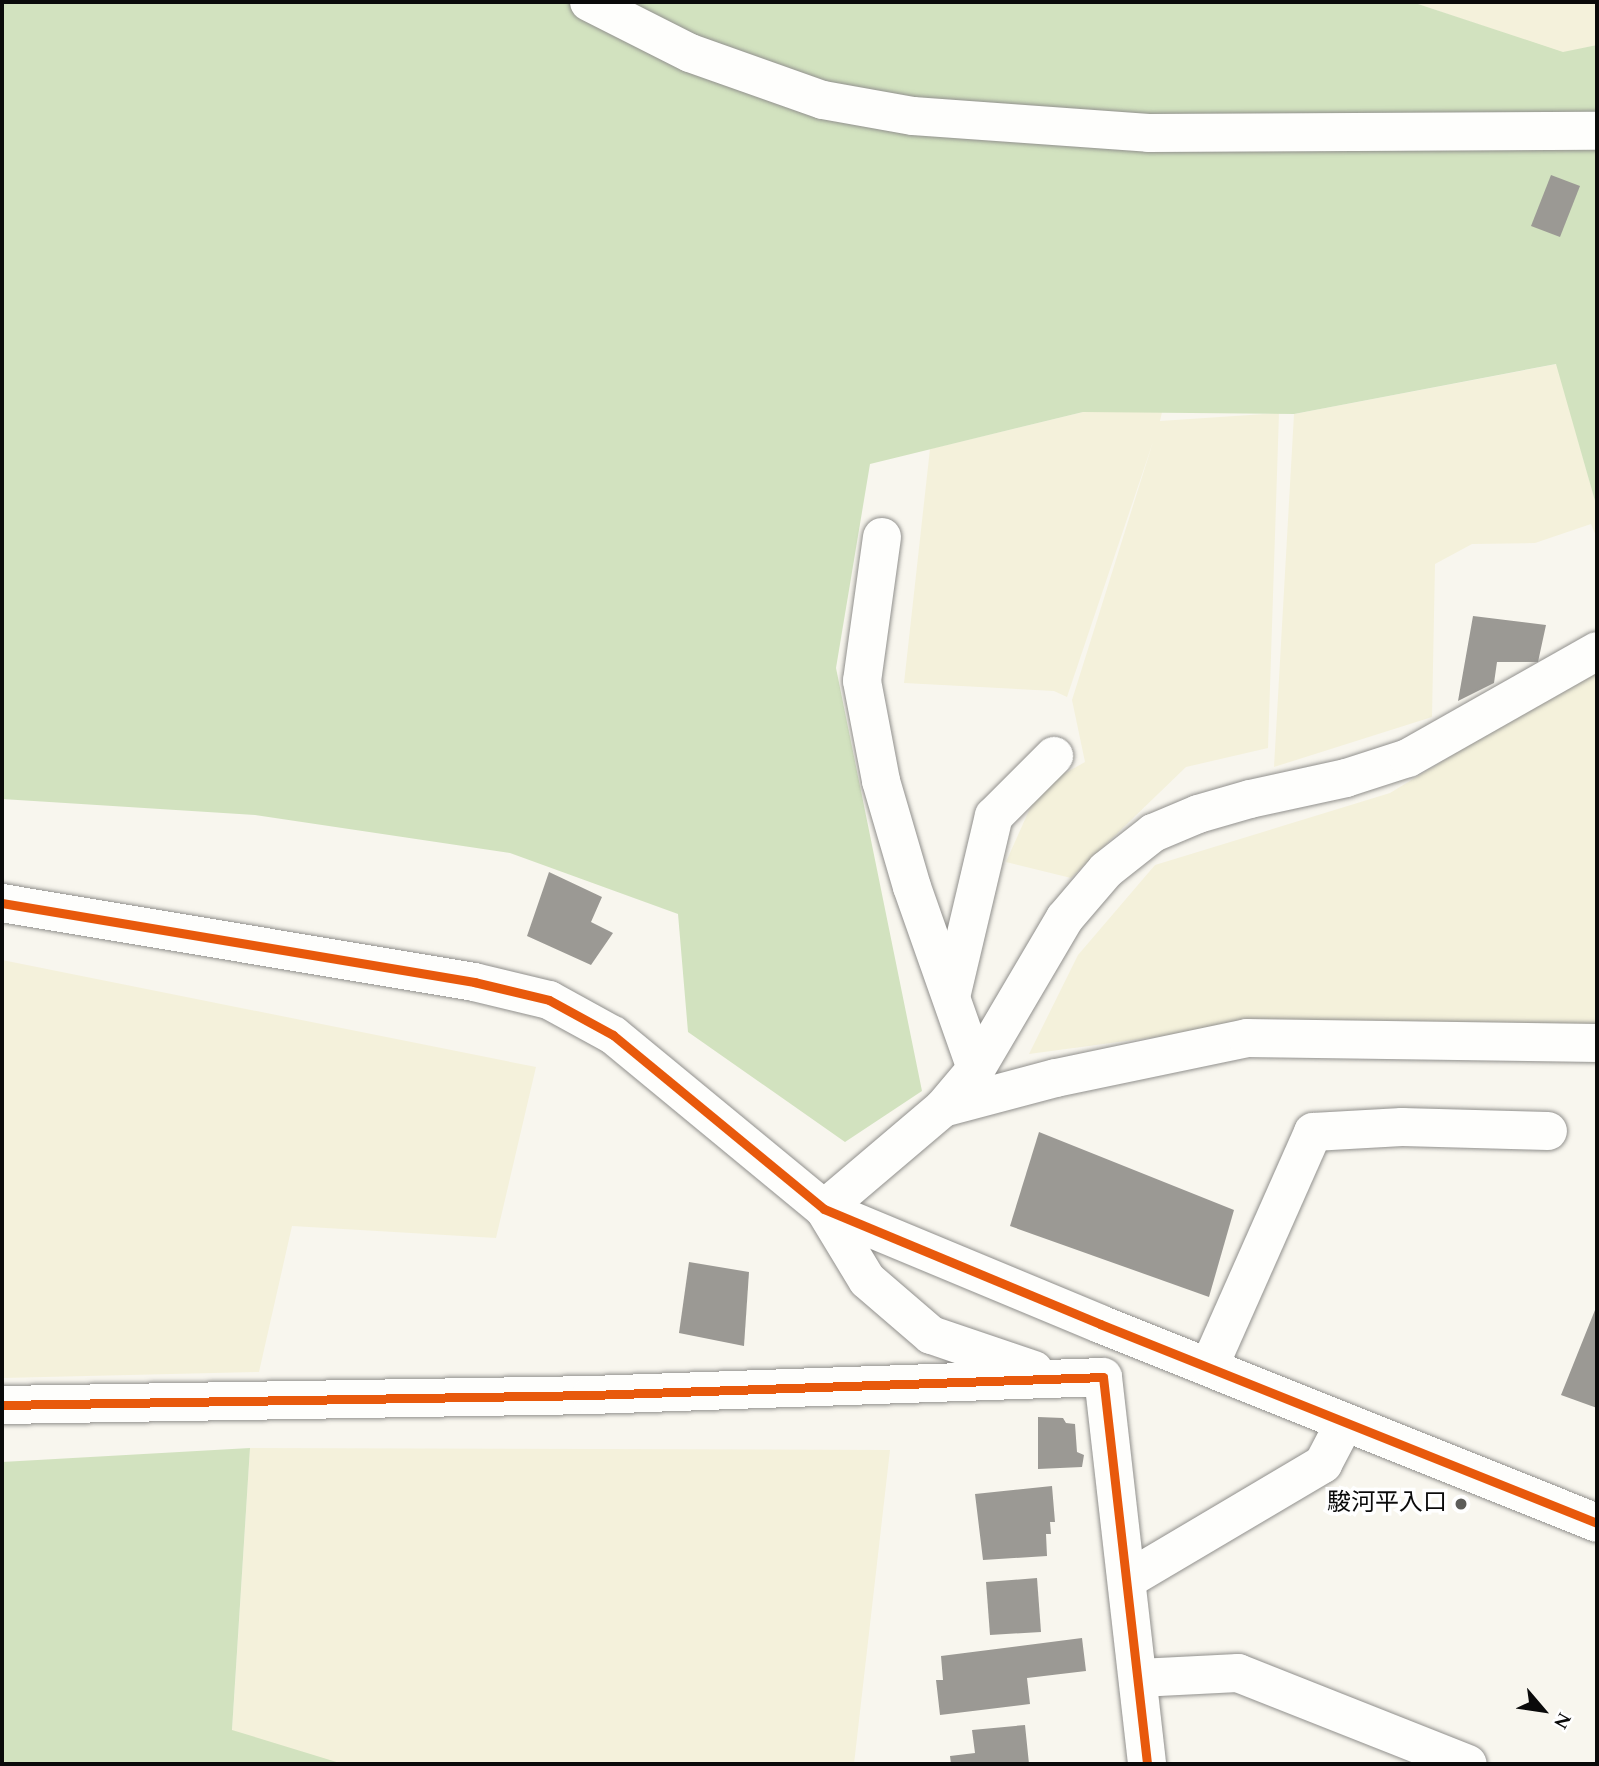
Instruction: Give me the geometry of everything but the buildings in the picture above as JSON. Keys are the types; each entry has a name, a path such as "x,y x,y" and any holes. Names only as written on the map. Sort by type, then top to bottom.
{"street":[{"path":"589,2 702,57 823,100 913,116 1148,133 1597,131"},
{"path":"882,537 862,681 881,780 912,887 952,993 976,1069"},
{"path":"824,1209 943,1108 976,1069 1065,918 1106,870 1153,833 1237,802 1346,778 1408,758 1597,651"},
{"path":"952,993 994,816 1054,756"},
{"path":"2,903 474,982 549,1000 613,1035 824,1209 1100,1324 1597,1523"},
{"path":"943,1108 1056,1078 1247,1038 1597,1043"},
{"path":"1209,1367 1313,1132 1402,1127 1548,1131"},
{"path":"824,1209 867,1280 931,1335 1034,1370 1102,1377"},
{"path":"1100,1324 1102,1377 1147,1764"},
{"path":"2,1405 577,1395 1102,1377"},
{"path":"1127,1580 1323,1464 1345,1422"},
{"path":"1139,1678 1238,1672 1468,1764"}],"shaded area":[{"path":"1412,2 1597,2 1597,45 1563,53"},
{"path":"1557,364 1597,508 1597,538 1591,524 1535,543 1472,544 1435,564 1432,717 1274,767 1294,414"},
{"path":"1083,412 1162,412 1160,421 1279,413 1268,748 1186,767 1071,878 1006,862 1039,788 1085,762 1072,700 1153,442 1067,697 1054,691 904,683 930,449"},
{"path":"1597,668 1597,1027 1245,1025 1029,1054 1078,955 1155,865 1390,793"},
{"path":"2,960 536,1067 496,1238 292,1226 259,1372 2,1378"},
{"path":"250,1448 890,1450 854,1764 339,1764 232,1731"}],"green space":[{"path":"2,2 1412,2 1563,52 1597,45 1597,508 1556,364 1294,414 1083,412 870,464 836,668 922,1091 845,1142 688,1032 678,914 510,853 255,815 2,799"},
{"path":"250,1448 232,1730 343,1764 2,1764 2,1462"}],"cycle path":[{"path":"2,903 474,982 549,1000 613,1035 824,1209 1100,1324 1597,1523"},
{"path":"2,1405 591,1395 1103,1377 1147,1764"}],"place":[{"name":"駿河平入口","path":"1461,1504"}]}
